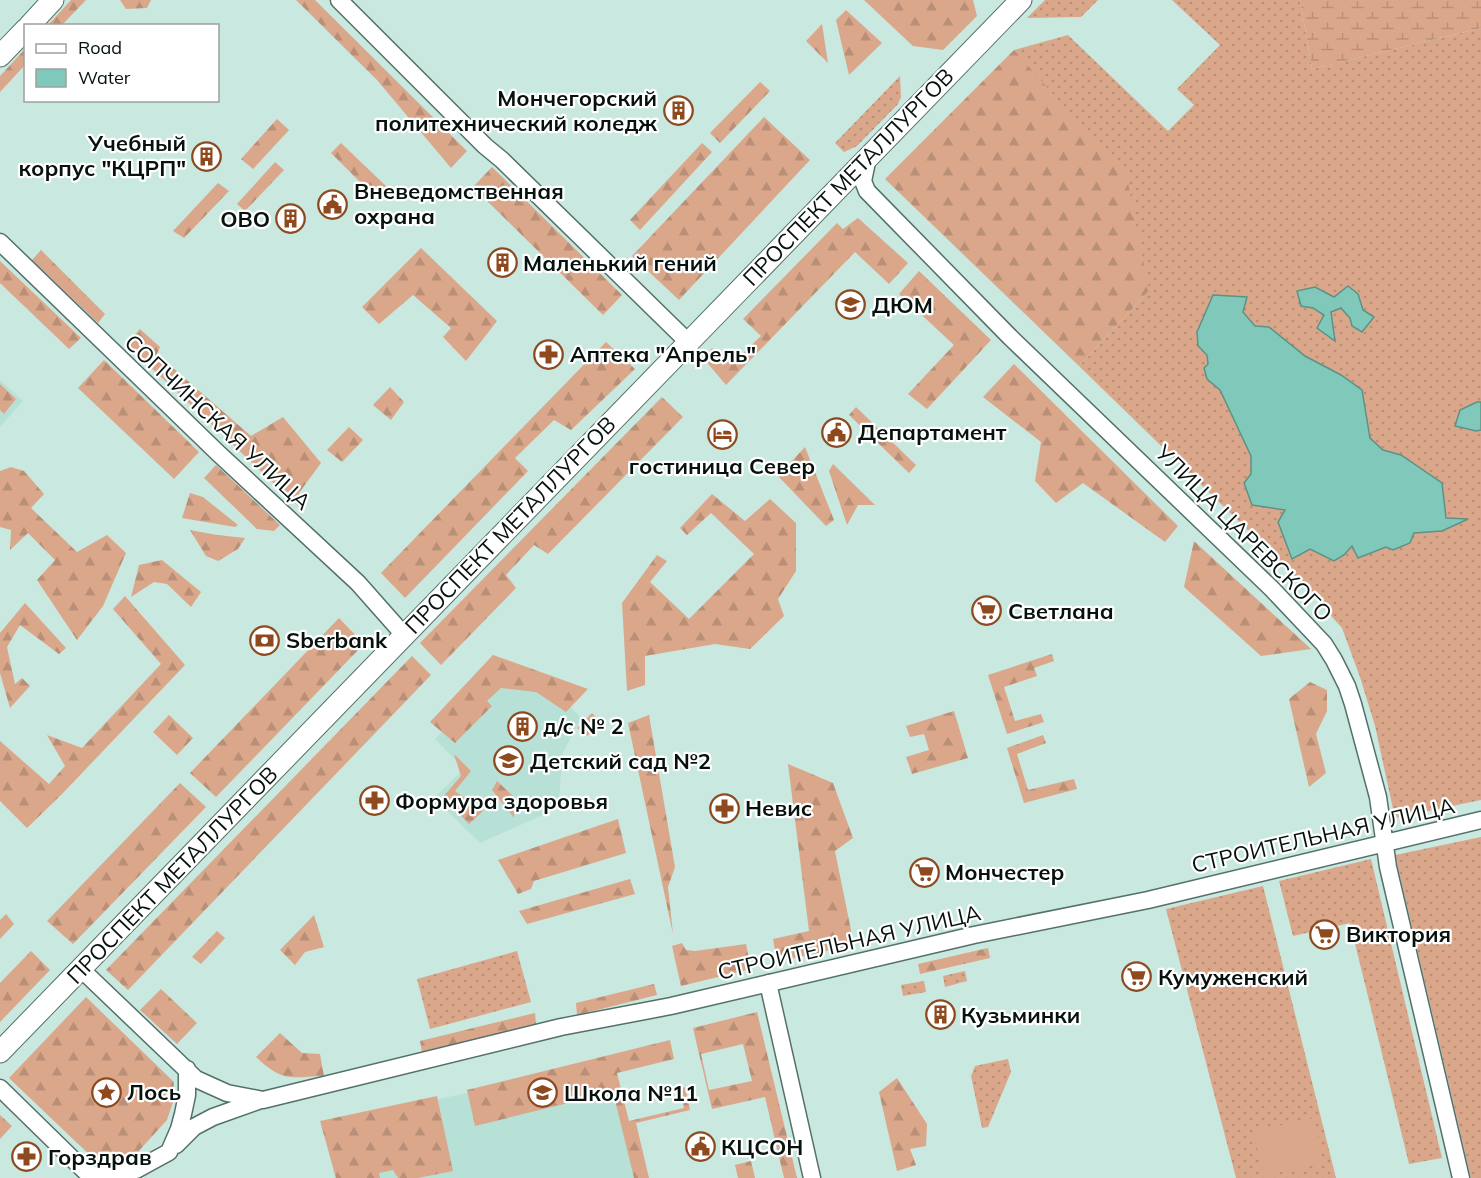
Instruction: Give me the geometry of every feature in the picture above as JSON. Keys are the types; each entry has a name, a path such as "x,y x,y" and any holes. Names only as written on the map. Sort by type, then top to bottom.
{"main road":[{"path":"31,24 53,0"},
{"name":"ПРОСПЕКТ МЕТАЛЛУРГОВ","path":"0,1052 1021,0"},
{"path":"0,56 24,31"}],"street":[{"path":"339,0 485,146 688,342"},
{"path":"867,191 863,181 868,157"},
{"path":"830,195 845,189 856,188 867,191"},
{"name":"УЛИЦА ЦАРЕВСКОГО","path":"867,191 1010,337 1272,589 1324,644 1340,671 1353,704 1378,797 1383,843 1461,1178"},
{"name":"СОПЧИНСКАЯ УЛИЦА","path":"0,242 218,453 358,583 404,635"},
{"name":"СТРОИТЕЛЬНАЯ УЛИЦА","path":"81,969 196,1079 227,1093 263,1100 561,1027 671,1006 974,935 1148,900 1481,820"},
{"path":"768,983 812,1178"},
{"path":"0,1088 91,1176 116,1174 136,1170 169,1152 183,1114 187,1095 187,1069"},
{"path":"145,1178 194,1127 213,1117 263,1100"}],"shaded area":[{"path":"0,380 23,401 0,427"},
{"name":"Детский сад №2","path":"500,673 552,688 581,718 563,752 558,808 480,843 434,798 464,769 435,739"},
{"name":"Школа №11","path":"612,1062 640,1178 335,1178 322,1124"}],"green space":[{"path":"71,0 86,0 63,24 49,24"},
{"path":"120,0 151,0 147,8 126,9"},
{"path":"296,0 315,0 467,151 451,168 377,80"},
{"path":"864,0 973,0 977,16 943,50 913,46"},
{"path":"1045,0 1098,0 1081,17 1027,18"},
{"path":"1172,0 1300,0 1312,69 1481,28 1481,800 1395,818 1375,726 1342,628 1299,580 1079,366 1149,291 1014,50 1068,35 1168,131 1194,105 1177,89 1220,45","holes":["1247,297 1243,312 1255,326 1269,327 1305,356 1341,375 1362,390 1370,438 1383,450 1401,455 1446,518 1466,519 1442,531 1414,533 1359,558 1352,545 1344,555 1310,549 1286,510 1252,505 1244,484 1251,474 1251,456 1220,390 1207,379 1207,355"]},
{"path":"1300,0 1481,0 1481,28 1312,69"},
{"path":"846,10 882,43 849,75 836,20"},
{"path":"822,24 828,63 806,41"},
{"path":"24,50 24,66 0,92 0,76"},
{"path":"1014,50 1127,177 1149,291 1079,366 885,179"},
{"path":"900,76 901,97 898,104 857,146 844,152 835,143"},
{"path":"760,82 770,91 720,143 710,133"},
{"path":"764,117 810,160 679,300 632,256"},
{"path":"277,119 289,130 253,169 241,159"},
{"path":"341,143 387,187 365,187 331,153"},
{"path":"702,143 712,152 640,230 630,220"},
{"path":"275,162 284,170 245,211 237,204"},
{"path":"492,167 622,295 603,315 473,187"},
{"path":"218,183 229,191 184,238 173,231"},
{"path":"858,218 908,263 889,284 855,252 726,385 704,359 712,348 732,364 761,336 743,319 837,223 843,229"},
{"path":"421,248 497,321 466,361 443,337 451,328 413,295 379,324 362,307"},
{"path":"41,250 105,314 98,323 32,260"},
{"path":"0,261 81,338 69,349 0,283"},
{"path":"919,271 991,340 927,409 908,394 954,345 899,294"},
{"path":"140,329 160,347 157,354 251,436 283,417 321,463 299,493 298,506 126,344"},
{"path":"606,342 635,369 571,430 554,420 515,458 528,471 405,598 381,573"},
{"path":"104,360 199,452 174,479 78,388"},
{"path":"1014,364 1178,526 1165,542 1083,483 1056,503 1035,481 1041,442 983,397"},
{"path":"0,384 16,399 4,414 0,410"},
{"path":"390,387 404,402 391,420 373,405"},
{"path":"662,397 683,417 548,554 534,545 506,575 516,588 441,665 420,643"},
{"path":"856,407 916,465 909,473 849,415"},
{"path":"349,427 363,440 342,462 327,450"},
{"path":"805,447 834,520 826,526 778,476"},
{"path":"833,464 875,505 858,505 847,525 829,471"},
{"path":"216,465 280,525 274,531 257,529 204,478"},
{"path":"11,467 24,471 44,494 31,508 77,552 107,535 126,553 103,606 77,640 37,580 55,560 28,533 10,550 11,530 0,527 0,471"},
{"path":"190,493 203,497 238,525 235,527 182,518"},
{"path":"712,494 745,521 770,499 796,523 796,571 778,599 784,616 750,649 715,644 645,656 645,685 627,691 622,603 657,555 667,561 650,582 689,619 754,554 711,513 687,535 680,528"},
{"path":"190,530 245,538 238,549 218,561 206,556"},
{"path":"1194,541 1311,649 1261,656 1184,587"},
{"path":"162,560 201,592 191,607 167,584 154,582 131,597 139,565"},
{"path":"125,596 185,665 27,828 0,801 0,741 49,784 65,766 47,735 82,748 161,664 113,609"},
{"path":"25,603 66,648 59,654 20,625 7,647 15,684 22,678 30,686 10,708 0,673 0,633"},
{"path":"339,618 364,644 216,797 190,773"},
{"path":"1052,654 1054,661 1034,668 1037,676 1004,687 1015,721 1041,714 1044,722 1007,734 988,675"},
{"path":"493,655 588,689 566,712 536,692 501,688 487,701 492,706 455,743 430,722"},
{"path":"412,656 431,675 128,990 106,970"},
{"path":"1310,682 1327,690 1327,711 1316,734 1326,773 1309,787 1289,699"},
{"path":"954,711 968,758 912,774 906,757 929,750 924,734 910,737 906,726"},
{"path":"592,713 602,723 587,736 577,728"},
{"path":"169,715 193,738 177,755 153,732"},
{"path":"649,715 675,867 668,887 673,934 628,723"},
{"path":"1043,735 1046,743 1017,754 1028,790 1074,779 1077,789 1024,803 1007,748"},
{"path":"454,754 471,771 455,791 483,811 469,824 443,797 461,776"},
{"path":"788,764 833,783 853,838 835,851 854,945 777,962 773,939 809,931"},
{"path":"497,781 513,796 514,818 492,790"},
{"path":"180,783 206,807 73,944 47,921"},
{"path":"618,819 626,853 534,881 531,889 518,894 498,860"},
{"path":"1481,837 1481,1178 1471,1178 1395,855"},
{"path":"1371,859 1442,1158 1409,1164 1350,923 1293,936 1279,881"},
{"path":"630,879 635,894 527,924 519,911"},
{"path":"1263,886 1336,1178 1236,1178 1166,909"},
{"path":"6,914 14,924 0,939 0,920"},
{"path":"314,915 324,947 305,952 295,965 280,950"},
{"path":"217,931 225,938 201,964 192,957"},
{"path":"682,943 686,950 695,951 746,944 751,969 681,986 672,946"},
{"path":"988,948 990,958 920,974 918,964"},
{"path":"31,951 50,970 0,1022 0,983"},
{"path":"517,951 531,1002 430,1029 417,979"},
{"path":"965,971 967,981 945,987 943,976"},
{"path":"924,981 926,992 903,996 901,985"},
{"path":"654,984 657,995 577,1015 576,1003"},
{"path":"161,989 197,1023 177,1044 140,1010"},
{"path":"86,997 174,1082 173,1102 167,1120 137,1153 117,1161 96,1161 9,1078"},
{"path":"757,1012 797,1178 784,1178 765,1097 712,1109 693,1028","holes":["743,1044 752,1081 709,1090 701,1054"]},
{"path":"535,1013 536,1024 422,1052 420,1041"},
{"path":"280,1033 302,1053 320,1054 324,1076 287,1077 274,1071 256,1057"},
{"path":"670,1040 674,1059 617,1073 629,1121 684,1108 680,1089 685,1087 690,1110 636,1123 649,1178 634,1178 613,1092 475,1126 467,1090"},
{"path":"1008,1059 1011,1072 988,1127 982,1128 971,1076 975,1066"},
{"path":"897,1078 927,1124 926,1146 910,1149 916,1165 897,1171 879,1092"},
{"path":"437,1096 453,1171 418,1178 398,1178 393,1170 379,1173 380,1178 336,1178 320,1121"},
{"path":"0,1115 12,1126 0,1139"},
{"path":"1314,1118 1323,1163 1263,1176 1253,1131"},
{"path":"751,1161 755,1178 738,1178 735,1165"}],"water":[{"path":"1348,286 1358,294 1363,310 1374,317 1362,332 1352,326 1350,318 1341,308 1331,312 1335,341 1317,328 1324,315 1313,308 1301,306 1297,291 1315,287 1334,297"},
{"path":"1213,295 1247,297 1243,312 1255,326 1269,327 1305,356 1341,375 1362,390 1370,438 1383,450 1401,455 1442,483 1446,518 1468,519 1442,531 1414,533 1410,543 1393,550 1386,547 1358,558 1352,546 1334,561 1310,549 1292,559 1278,522 1285,510 1252,505 1244,483 1251,474 1251,456 1220,390 1207,379 1204,368 1208,364 1207,355 1198,346 1197,332"},
{"path":"1481,402 1481,430 1455,426 1460,410"}],"place":[{"name":"Мончегорский политехнический коледж","path":"678,111"},
{"name":"Учебный корпус \"КЦРП\"","path":"207,156"},
{"name":"Вневедомственная охрана","path":"333,204"},
{"name":"ОВО","path":"291,219"},
{"name":"Маленький гений","path":"502,263"},
{"name":"ДЮМ","path":"851,305"},
{"name":"Аптека \"Апрель\"","path":"549,354"},
{"name":"Департамент","path":"837,432"},
{"name":"гостиница Север","path":"722,434"},
{"name":"Светлана","path":"987,611"},
{"name":"Sberbank","path":"265,640"},
{"name":"д/с № 2","path":"522,726"},
{"name":"Детский сад №2","path":"509,761"},
{"name":"Формура здоровья","path":"374,801"},
{"name":"Невис","path":"724,808"},
{"name":"Мончестер","path":"924,872"},
{"name":"Виктория","path":"1325,934"},
{"name":"Кумуженский","path":"1137,977"},
{"name":"Кузьминки","path":"940,1015"},
{"name":"Лось","path":"106,1092"},
{"name":"Школа №11","path":"543,1093"},
{"name":"КЦСОН","path":"700,1147"},
{"name":"Горздрав","path":"27,1157"}]}
